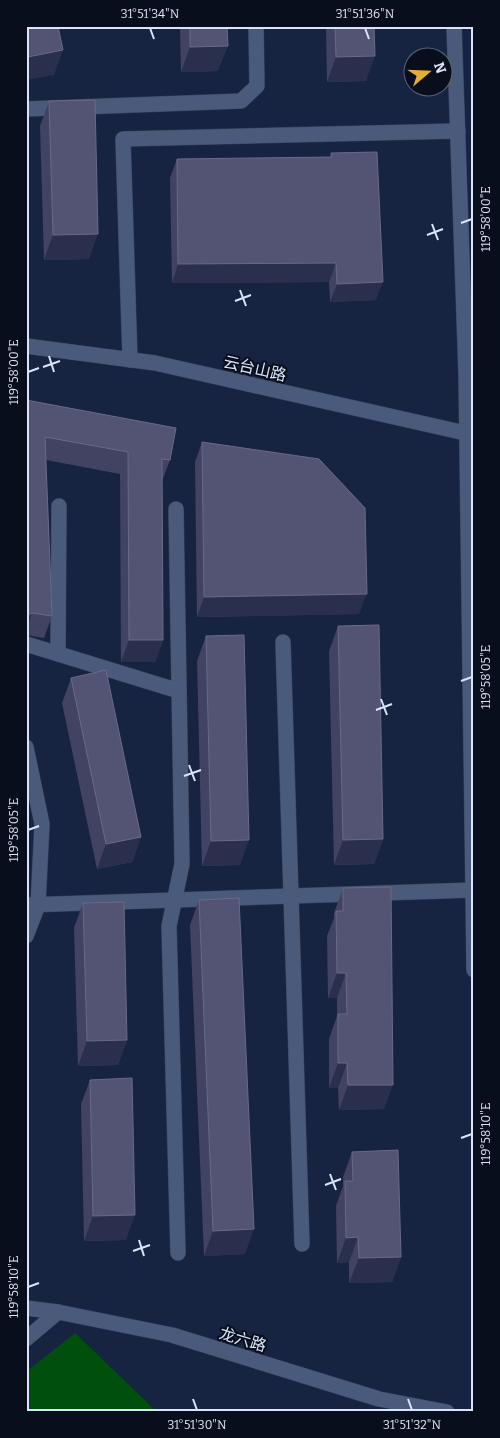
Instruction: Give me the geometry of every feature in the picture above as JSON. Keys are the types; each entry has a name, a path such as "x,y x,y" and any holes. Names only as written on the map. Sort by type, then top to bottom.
{"street":[{"path":"26,108 241,101 257,86 256,26"},
{"path":"454,26 470,434 474,970"},
{"path":"130,360 123,139 458,132"},
{"name":"云台山路","path":"26,346 155,364 470,434"},
{"path":"58,654 59,506"},
{"path":"176,509 182,864 169,926 178,1253"},
{"path":"283,642 302,1244"},
{"path":"26,644 179,691"},
{"path":"26,747 42,824 32,905 26,936"},
{"path":"32,905 473,890"},
{"name":"龙六路","path":"26,1308 58,1312 172,1335 379,1399 447,1412"},
{"path":"26,1339 58,1312"}],"green space":[{"path":"75,1333 157,1412 26,1412 26,1372"}],"building":[{"path":"26,26 58,26 63,50 28,57 26,51"},
{"path":"190,26 227,26 228,46 190,47"},
{"path":"335,26 374,26 375,56 336,57"},
{"path":"95,100 98,234 53,235 49,101"},
{"path":"377,152 383,282 337,284 336,263 178,264 177,159 332,157 331,153"},
{"path":"26,400 176,428 170,460 162,459 163,640 129,640 128,452 45,437 52,616 32,613 26,617"},
{"path":"202,442 319,459 365,508 367,594 204,597"},
{"path":"379,625 383,839 343,840 338,626"},
{"path":"244,635 249,840 211,841 206,636"},
{"path":"106,670 141,837 106,844 71,678"},
{"path":"391,887 393,1085 348,1085 347,1063 338,1063 338,1014 347,1014 346,973 337,973 336,911 343,911 343,888"},
{"path":"239,898 254,1229 213,1231 199,900"},
{"path":"124,902 127,1040 87,1041 83,903"},
{"path":"132,1078 135,1215 93,1216 90,1080"},
{"path":"398,1150 401,1257 359,1258 358,1237 346,1238 345,1181 353,1181 352,1152"}]}
